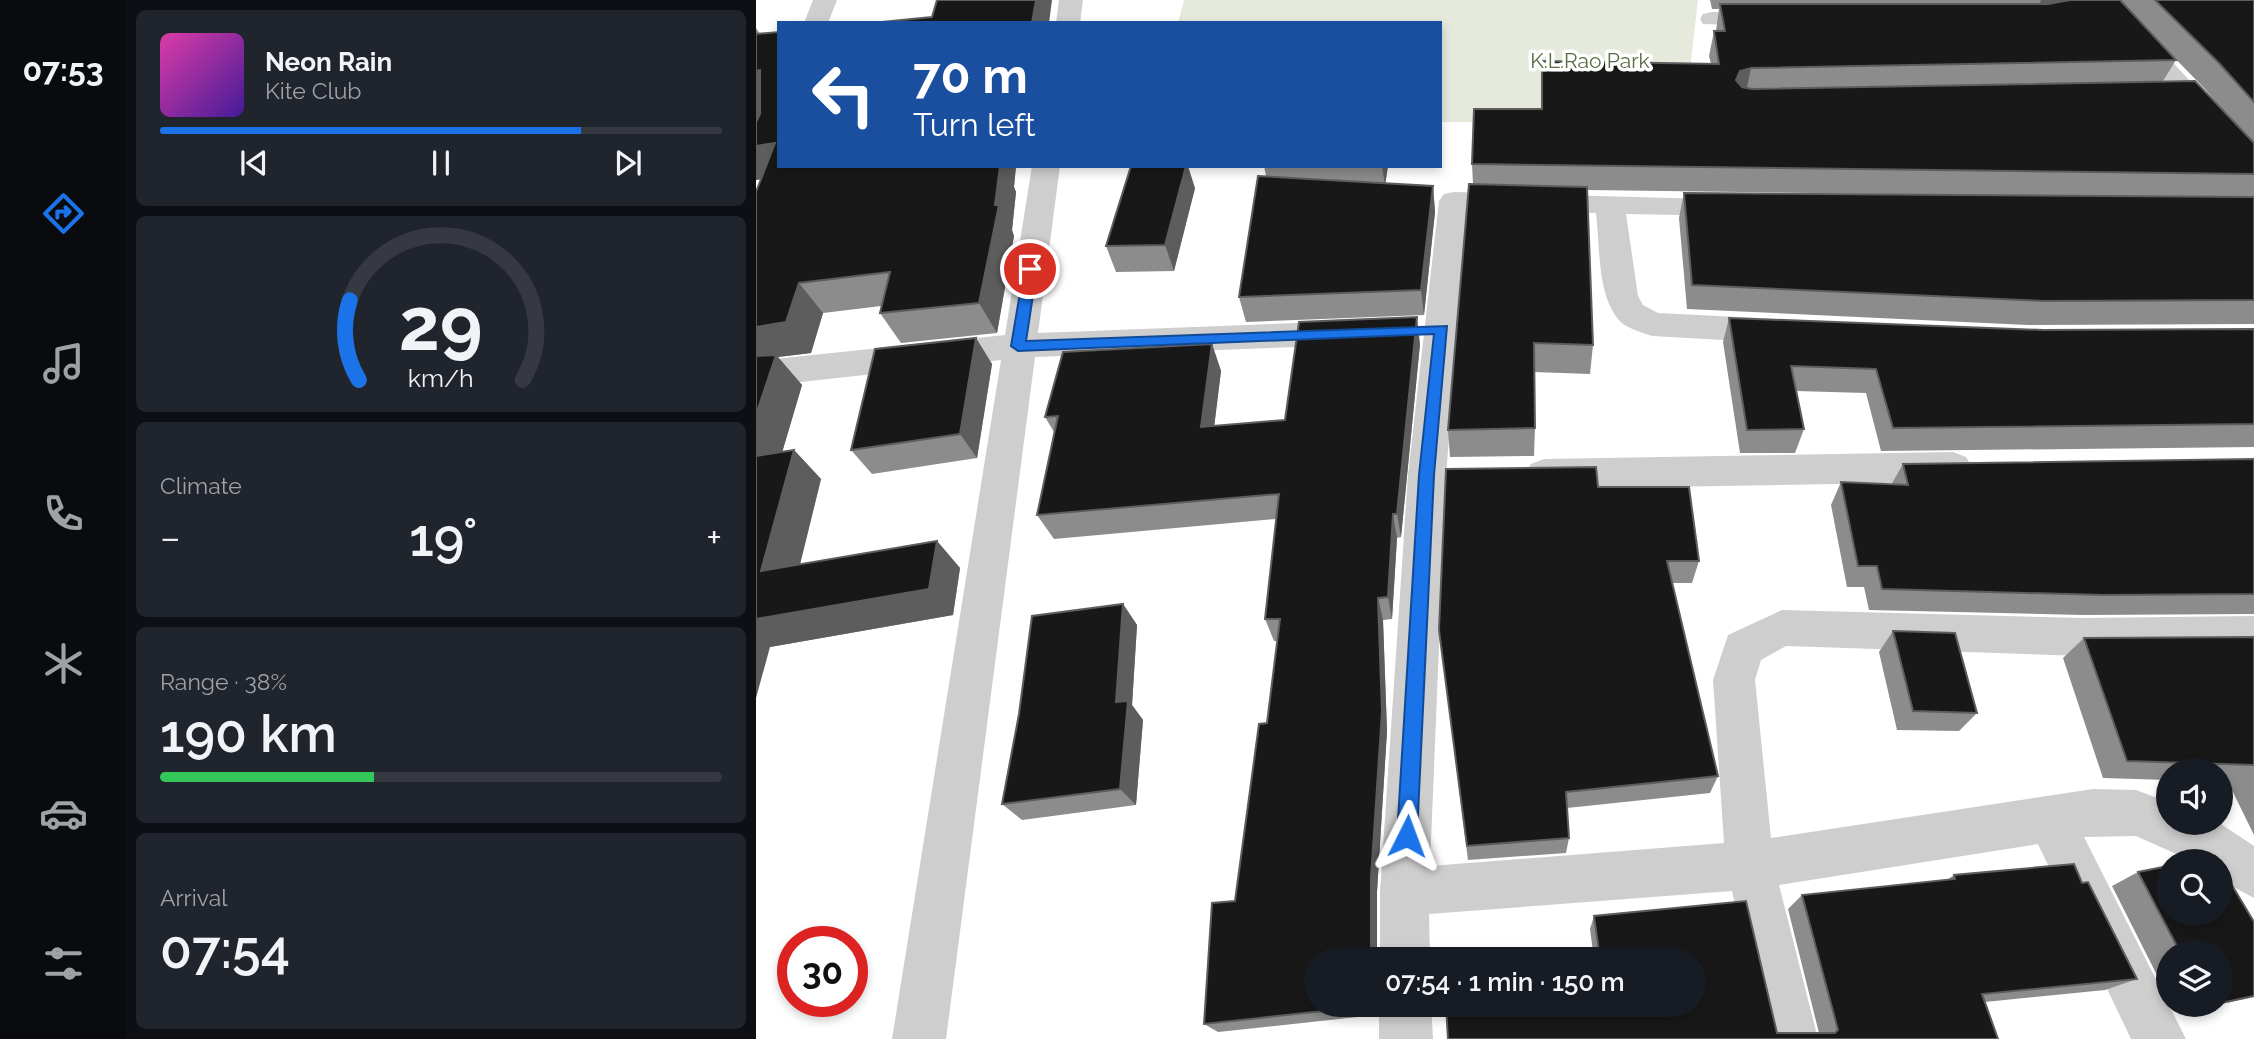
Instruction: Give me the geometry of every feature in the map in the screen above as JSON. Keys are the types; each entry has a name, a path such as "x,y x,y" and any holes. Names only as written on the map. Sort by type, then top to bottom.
{"street":[{"path":"817,21 825,0"},
{"path":"1068,21 1071,0"},
{"path":"2098,5 2192,95 2254,167"},
{"path":"1712,19 1793,19"},
{"path":"2150,96 2192,95"},
{"path":"919,1039 1046,168"},
{"path":"1405,947 1404,892 1440,475 1428,330 1440,200 1610,206 1764,207"},
{"path":"1610,206 1622,296 1631,313 1653,324 1804,332"},
{"path":"756,374 1018,346 1373,332"},
{"path":"1510,474 1980,466"},
{"path":"1791,1039 1750,865 1734,680 1743,648 1782,628 2083,637 2254,635"},
{"path":"1404,892 1750,865 2093,812 2136,813 2201,839 2254,874"},
{"path":"2050,818 2159,1039"},
{"path":"1405,1017 1406,1039"}],"green space":[{"name":"K.L.Rao Park","path":"1184,0 1698,0 1684,123 1442,122 1442,21 1179,21"}],"building":[{"path":"937,0 1036,0 1032,21 892,21 932,17"},
{"path":"2070,0 2120,0 2176,60 1751,68 1740,71 1736,80 1742,87 1752,89 2195,81 2254,143 2254,174 1472,164 1474,109 1542,109 1542,61 1719,64 1714,31 1725,31 1720,4 2048,4"},
{"path":"2155,0 2254,0 2254,102 2219,63"},
{"path":"777,32 777,168 1000,168 995,205 999,205 979,303 880,313 890,272 799,283 786,322 756,327 756,192 775,143 756,146 756,122 760,114 760,70 756,71 756,34"},
{"path":"1130,168 1185,168 1165,245 1106,246"},
{"path":"1258,176 1433,186 1421,290 1239,297"},
{"path":"1469,184 1587,187 1593,345 1534,343 1535,428 1448,430"},
{"path":"1684,193 2254,197 2254,300 2043,301 1692,285"},
{"path":"1417,317 1397,514 1393,514 1388,597 1378,598 1382,712 1371,878 1371,947 1304,947 1304,1013 1204,1024 1212,903 1235,901 1259,724 1267,723 1280,619 1265,619 1279,494 1037,515 1058,416 1045,417 1063,352 1212,344 1201,427 1285,420 1299,322"},
{"path":"1729,318 2043,330 2254,329 2254,424 1893,428 1876,369 1791,366 1804,429 1747,430"},
{"path":"976,338 960,434 851,450 875,349"},
{"path":"776,355 756,415 756,356"},
{"path":"794,450 761,571 937,541 929,589 756,619 756,456"},
{"path":"2254,459 2254,594 2103,595 1882,589 1877,566 1858,566 1841,482 1908,485 1903,464"},
{"path":"1596,467 1598,487 1689,487 1699,561 1667,561 1718,776 1566,792 1569,838 1467,846 1439,630 1446,469"},
{"path":"1123,604 1116,702 1128,701 1120,789 1002,804 1019,714 1032,616"},
{"path":"1893,631 1955,633 1977,713 1913,711"},
{"path":"2254,637 2254,765 2233,764 2233,758 2156,758 2156,762 2127,761 2084,638"},
{"path":"2074,864 2082,883 2088,882 2137,979 1982,994 1998,1039 1448,1039 1447,1017 1706,1017 1706,947 1598,947 1594,916 1746,901 1777,1033 1835,1033 1838,1030 1802,895 1955,879 1954,875"},
{"path":"2156,868 2156,906 2138,872"},
{"path":"2233,887 2254,922 2254,996 2233,1000 2233,940 2174,940 2166,926 2233,926"}],"route":[{"path":"1030,269 1018,346 1442,329 1427,475 1407,836"}]}
